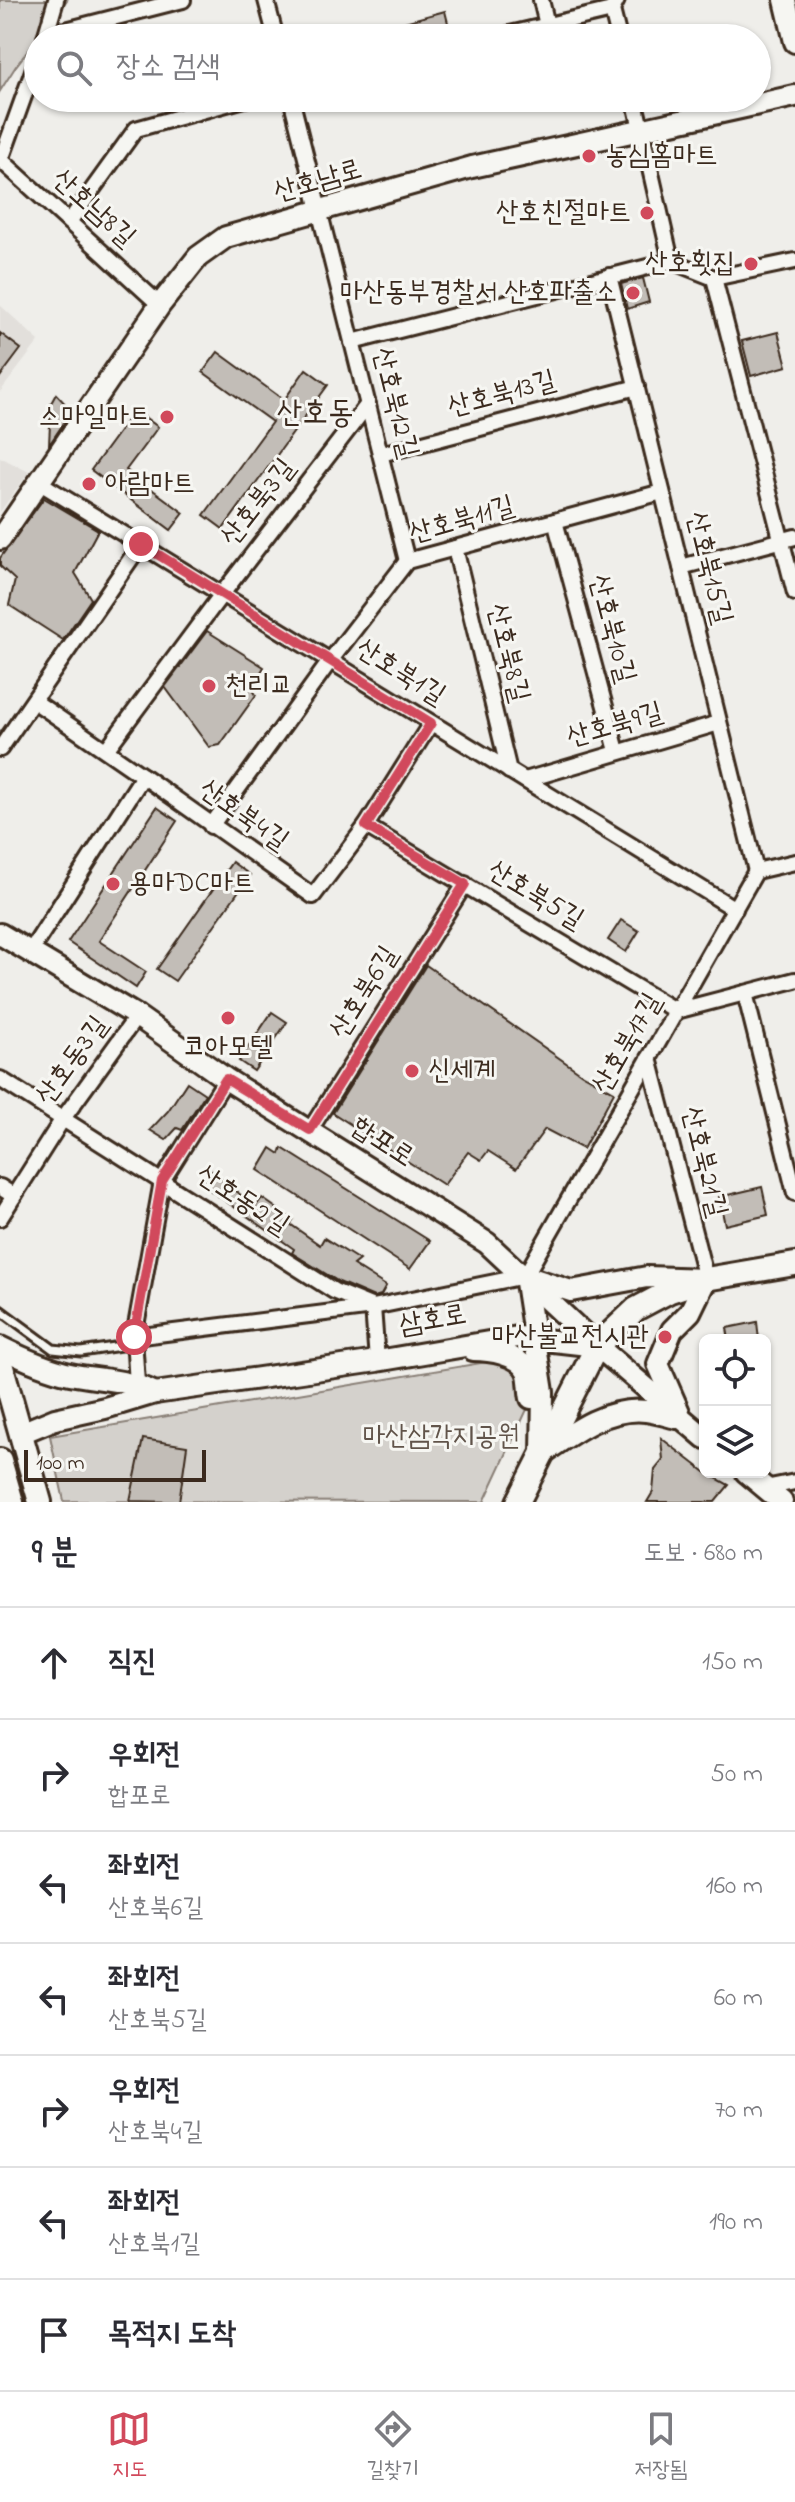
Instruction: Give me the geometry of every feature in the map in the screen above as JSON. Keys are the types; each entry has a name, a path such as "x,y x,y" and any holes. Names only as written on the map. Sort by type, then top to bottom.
{"main road":[{"path":"785,0 795,42"},
{"name":"산호남로","path":"771,102 795,96"},
{"name":"산호남로","path":"0,539 160,305 198,257 226,237 472,167 726,112"},
{"name":"합포로","path":"0,934 137,1016 226,1079 487,1243 597,1346 699,1433"},
{"path":"518,1502 597,1346 636,1309 670,1291 706,1279 795,1264"},
{"path":"542,1454 543,1392 525,1276 571,1291 647,1277 706,1279"},
{"path":"682,1419 658,1364 672,1330 690,1312 706,1279"},
{"name":"삼호로","path":"0,1347 24,1359 69,1374 146,1388 377,1361 518,1337 597,1346"},
{"path":"445,1350 486,1350 517,1360 527,1372 542,1454"},
{"path":"0,1360 40,1502"},
{"name":"삼호로","path":"21,1433 55,1419 105,1408 146,1388"},
{"path":"542,1454 580,1427 604,1417 644,1411 682,1419"},
{"path":"0,1460 12,1502"},
{"path":"753,1478 782,1502"}],"street":[{"path":"49,24 56,0"},
{"path":"92,24 183,0"},
{"path":"266,0 272,24"},
{"path":"541,0 547,24"},
{"path":"550,24 614,5"},
{"name":"산호남8길","path":"24,95 0,161 160,305"},
{"path":"69,222 136,129 197,112"},
{"name":"산호북12길","path":"294,112 407,561"},
{"path":"638,112 671,261"},
{"path":"352,342 671,261 714,278 795,261"},
{"name":"산호북15길","path":"609,276 756,871"},
{"path":"714,278 788,539 795,593"},
{"name":"산호북13길","path":"381,454 637,387"},
{"name":"산호북3길","path":"106,750 368,404"},
{"name":"산호북1길","path":"37,481 735,909"},
{"name":"산호북11길","path":"211,826 330,661 407,561 662,492"},
{"name":"산호북10길","path":"555,521 617,751"},
{"path":"681,567 788,539"},
{"path":"0,749 141,544"},
{"name":"산호북8길","path":"455,548 509,771"},
{"name":"산호북4길","path":"34,701 313,896 366,826 431,723"},
{"name":"산호북9길","path":"525,780 719,723"},
{"path":"30,952 143,776"},
{"name":"산호북5길","path":"366,826 676,1011"},
{"path":"756,871 795,862"},
{"name":"산호북17길","path":"525,1276 756,871"},
{"name":"산호북6길","path":"310,1130 465,884"},
{"path":"676,1011 795,980"},
{"path":"745,993 795,1193"},
{"name":"산호동3길","path":"0,1218 62,1120 137,1016"},
{"name":"산호북21길","path":"649,1058 706,1279"},
{"name":"산호동2길","path":"0,1079 334,1291 373,1307"},
{"path":"146,1388 134,1340 162,1181 226,1079"},
{"path":"0,1187 14,1196"},
{"path":"134,1340 373,1307 525,1276"},
{"path":"373,1307 377,1361"},
{"path":"765,1488 795,1482"}],"lane":[{"path":"0,1310 53,1349 81,1352 134,1340"}],"shaded area":[{"path":"0,305 39,341 0,392"},
{"path":"0,457 29,472 0,512"}],"green space":[{"path":"0,0 67,0 48,24 24,24 24,56 0,91"},
{"name":"마산삼각지공원","path":"510,1358 530,1403 484,1502 64,1501 50,1436"}],"building":[{"path":"445,11 448,24 397,24"},
{"name":"마산동부경찰서 산호파출소","path":"643,278 649,302 627,309 621,284"},
{"path":"778,332 787,366 751,376 742,341"},
{"path":"0,333 21,349 0,377"},
{"path":"218,352 284,400 306,369 328,385 223,529 204,515 272,422 203,372"},
{"path":"56,394 72,411 49,445 51,403"},
{"path":"135,410 158,427 126,470 184,513 171,530 91,470"},
{"path":"44,498 98,530 75,573 91,599 63,640 9,605 15,580 0,566 0,558"},
{"name":"천리교","path":"207,631 264,667 252,688 256,695 220,745 209,747 165,687"},
{"path":"157,807 177,821 99,941 146,972 136,988 68,942"},
{"path":"232,862 250,875 175,981 157,969"},
{"path":"621,920 639,931 626,952 608,940"},
{"path":"426,965 582,1074 614,1092 583,1149 545,1129 516,1169 488,1151 481,1160 468,1152 444,1185 333,1113"},
{"path":"272,1012 287,1022 254,1071 239,1061"},
{"path":"187,1082 205,1094 182,1130 177,1128 166,1140 150,1130 168,1111"},
{"path":"271,1148 280,1154 282,1148 430,1241 410,1269 258,1170"},
{"path":"211,1170 255,1207 262,1198 293,1220 290,1224 320,1245 324,1238 359,1260 353,1265 386,1286 381,1295 374,1297 339,1282 292,1253 294,1249 200,1183"},
{"path":"762,1187 768,1215 725,1225 719,1197"},
{"path":"757,1322 758,1334 728,1334 727,1328"},
{"path":"661,1438 699,1467 699,1478 716,1478 729,1485 715,1502 647,1502 653,1492 655,1470 663,1460"},
{"path":"143,1439 187,1446 179,1502 130,1501"}],"place":[{"name":"농심홈마트","path":"589,156"},
{"name":"산호친절마트","path":"647,213"},
{"name":"산호횟집","path":"751,264"},
{"name":"마산동부경찰서 산호파출소","path":"633,293"},
{"name":"스마일마트","path":"167,417"},
{"name":"아람마트","path":"89,484"},
{"name":"천리교","path":"209,686"},
{"name":"용마DC마트","path":"113,884"},
{"name":"코아모텔","path":"228,1018"},
{"name":"신세계","path":"412,1071"},
{"name":"마산불교전시관","path":"665,1337"}],"district":[{"name":"산호동","path":"315,414"}],"route":[{"path":"134,1337 162,1181 226,1079 310,1130 465,884 366,826 431,723 141,544"}]}
